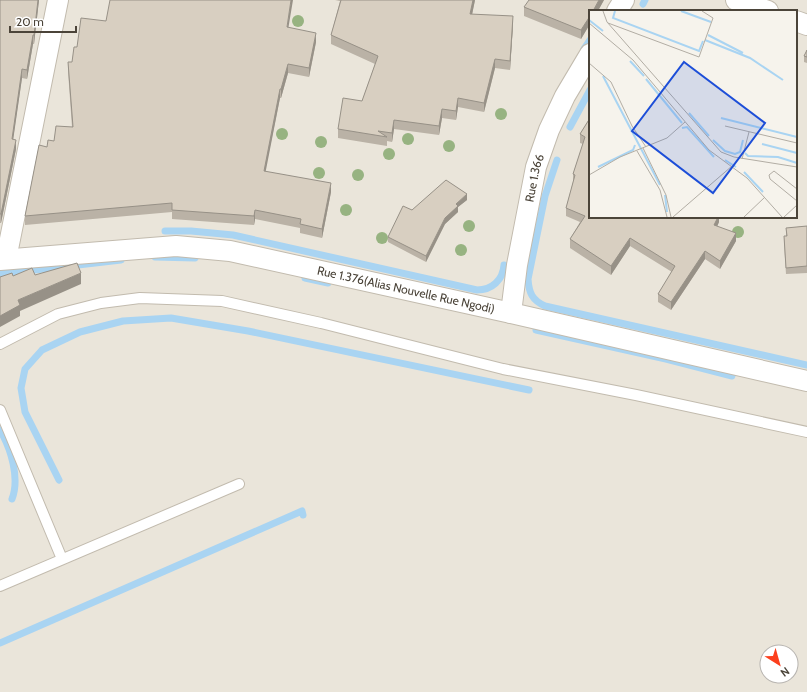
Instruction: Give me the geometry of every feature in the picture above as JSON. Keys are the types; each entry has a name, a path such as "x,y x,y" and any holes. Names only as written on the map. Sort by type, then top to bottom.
{"street":[{"path":"3,260 58,0"},
{"path":"618,10 624,0"},
{"path":"736,0 765,10"},
{"path":"797,21 807,25"},
{"name":"Rue 1.366","path":"511,313 517,265 536,166 549,130 565,96 589,56"},
{"name":"Rue 1.376(Alias Nouvelle Rue Ngodi)","path":"3,260 176,246 230,251 511,313 807,381"}],"lane":[{"path":"0,344 58,314 101,303 140,298 222,301 321,323 503,369 636,395 807,432"},
{"path":"0,410 62,559"},
{"path":"0,586 239,484"}],"shaded area":[{"path":"0,0 807,0 807,692 0,692"}],"building":[{"path":"0,0 38,0 34,35 27,70 22,69 12,139 16,140 1,214 0,214"},
{"path":"110,0 291,0 287,27 316,33 309,68 288,64 280,89 264,171 331,183 322,229 300,224 301,219 255,210 254,216 172,210 172,203 25,216 39,145 47,147 48,140 54,141 56,126 73,127 68,62 72,62 74,47 77,47 81,18 106,21"},
{"path":"341,0 473,0 470,14 513,16 510,61 495,59 484,103 458,98 456,111 442,109 439,126 394,120 392,133 378,131 387,137 338,129 343,98 362,101 378,56 331,35"},
{"path":"529,0 599,0 594,10 589,10 589,18 581,30 524,7"},
{"path":"807,50 807,57 804,56"},
{"path":"589,120 589,218 718,218 714,225 736,233 720,261 705,251 671,302 658,294 675,266 630,238 611,266 570,239 585,216 566,208 575,175 573,174 585,137 580,134"},
{"path":"446,180 467,194 456,204 458,206 445,218 426,256 388,237 403,206 412,210"},
{"path":"807,226 807,266 786,268 784,236 787,236 786,228"},
{"path":"77,263 81,273 18,300 20,305 0,316 0,277 12,273 13,276 32,268 35,275"}],"waterway":[{"path":"643,4 645,0"},
{"path":"584,49 589,42"},
{"path":"570,127 589,92"},
{"path":"557,160 545,196 528,279 530,292 534,299 545,306 807,365"},
{"path":"165,231 191,231 233,235 477,290 482,290 496,283 499,280 504,265"},
{"path":"155,257 195,258"},
{"path":"0,274 121,260"},
{"path":"305,278 328,283"},
{"path":"59,480 25,412 21,388 25,369 42,350 80,332 123,321 171,318 248,331 529,390"},
{"path":"536,330 666,359 732,376"},
{"path":"0,430 8,446 15,473 12,499"},
{"path":"0,643 302,511 303,515"}]}
